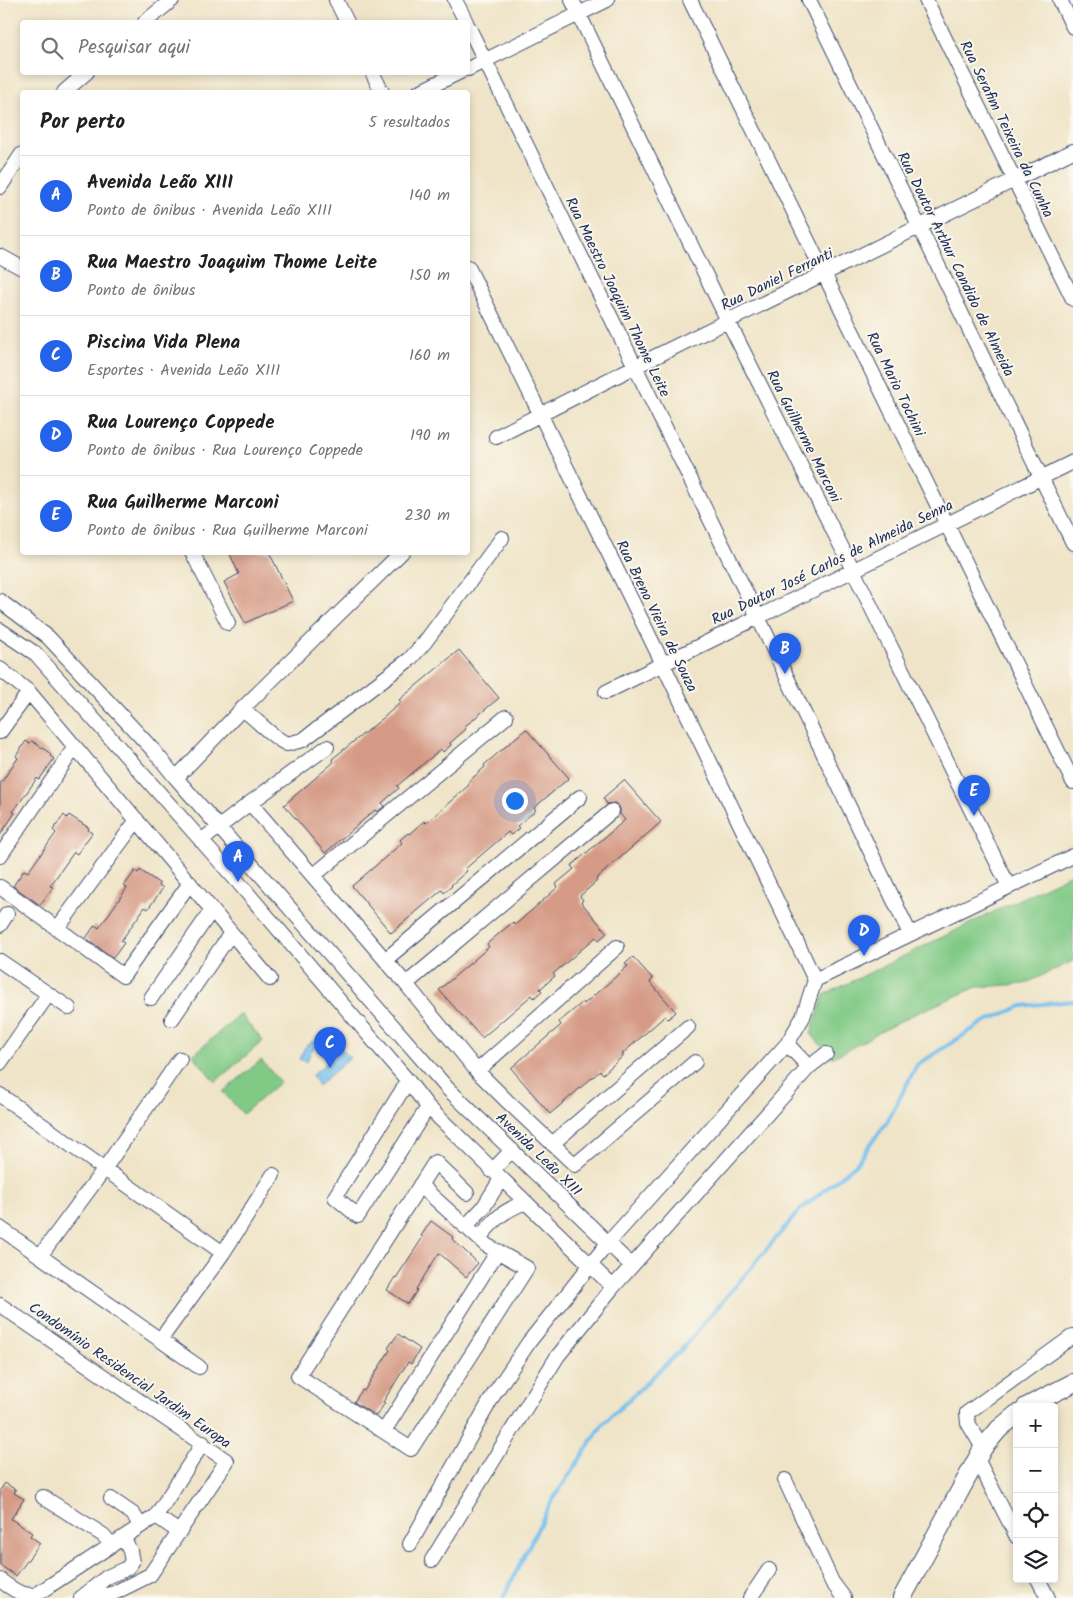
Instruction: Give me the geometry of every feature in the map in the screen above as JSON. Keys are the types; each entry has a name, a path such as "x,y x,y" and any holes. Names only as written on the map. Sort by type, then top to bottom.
{"main road":[{"path":"1034,1403 1073,1383"},
{"path":"902,1598 980,1454 999,1429 1013,1417"}],"street":[{"path":"147,20 172,0"},
{"path":"336,0 347,20"},
{"path":"454,0 465,20"},
{"name":"Rua Guilherme Marconi","path":"572,0 728,321 1009,887"},
{"path":"470,68 607,0"},
{"name":"Rua Mario Tochini","path":"690,0 1073,782"},
{"name":"Rua Doutor Arthur Candido de Almeida","path":"809,0 1073,543"},
{"name":"Rua Serafim Teixeira da Cunha","path":"926,0 1073,299"},
{"path":"1060,0 1073,27"},
{"name":"Rua Maestro Joaquim Thome Leite","path":"470,30 758,617 910,934"},
{"path":"66,90 84,75"},
{"path":"374,75 381,90"},
{"path":"423,90 454,75"},
{"name":"Rua Daniel Ferranti","path":"496,437 634,366 1073,151"},
{"path":"0,187 20,157"},
{"path":"0,256 20,267"},
{"name":"Rua Breno Vieira de Souza","path":"470,271 663,664 815,980"},
{"name":"Rua Doutor José Carlos de Almeida Senna","path":"606,692 1073,462"},
{"path":"242,709 257,719 275,738 288,744 303,740 410,659 425,642 502,538"},
{"path":"194,555 228,623"},
{"path":"176,778 242,709 399,555"},
{"name":"Avenida Leão XIII","path":"0,601 48,637 154,751 448,1089 632,1266"},
{"path":"0,630 36,654 201,841 408,1081 428,1107 613,1287"},
{"path":"0,670 29,692 270,980"},
{"path":"0,732 29,692"},
{"path":"313,876 506,717"},
{"path":"0,856 75,748"},
{"path":"201,841 327,748"},
{"path":"385,960 580,797"},
{"path":"250,803 406,984 477,1071 507,1102 575,1165 694,1062"},
{"path":"406,984 612,811"},
{"path":"57,929 137,820"},
{"path":"410,1544 494,1394 529,1342 608,1243 787,1044 804,1017 815,980 1073,856"},
{"path":"0,887 123,976 190,883"},
{"path":"151,998 212,910"},
{"path":"172,1019 231,933"},
{"path":"477,1071 617,947"},
{"path":"0,961 69,1008"},
{"path":"0,1063 48,995"},
{"path":"552,1144 688,1027"},
{"path":"787,1044 809,1067"},
{"path":"432,1560 557,1357 613,1287 809,1067 826,1054"},
{"path":"40,1256 105,1168 180,1059"},
{"path":"408,1081 335,1196 358,1216 428,1107"},
{"path":"0,1095 223,1253"},
{"path":"465,1227 486,1204 496,1175 512,1150"},
{"path":"420,1185 486,1244 528,1268 411,1449 298,1376 420,1185 435,1162 467,1193"},
{"path":"161,1339 223,1253 273,1175"},
{"path":"479,1238 504,1211 525,1202"},
{"path":"0,1228 199,1367"},
{"path":"384,1431 498,1251"},
{"name":"Condomínio Residencial Jardim Europa","path":"0,1305 227,1461 150,1575 114,1593 92,1598"},
{"path":"1013,1528 968,1424 967,1413 1073,1336"},
{"path":"0,1580 24,1595 37,1594 142,1526 156,1516 203,1443"},
{"path":"785,1480 832,1582 844,1598"},
{"path":"43,1497 130,1551 132,1562 127,1568 107,1577 81,1598"},
{"path":"111,1499 133,1514 142,1526"},
{"path":"156,1516 179,1532"},
{"path":"750,1598 769,1570"},
{"path":"1040,1583 1048,1598"}],"green space":[{"path":"1073,873 1073,961 1024,984 977,987 910,1016 832,1058 811,1034 824,995"},
{"path":"240,1014 263,1041 215,1082 193,1055"},
{"path":"261,1060 280,1082 243,1114 223,1092"}],"water":[{"path":"333,1039 350,1058 318,1086 312,1075 329,1060 320,1050"},
{"path":"313,1041 317,1046 311,1051 307,1062 299,1059 305,1047"}],"building":[{"path":"230,555 270,555 293,601 245,623 224,582 239,574"},
{"path":"459,650 499,698 464,727 466,729 443,752 441,749 397,786 399,788 382,803 385,806 377,812 375,810 325,853 284,805 334,762 332,759 382,719 401,702 399,700"},
{"path":"526,729 569,778 534,808 536,810 517,826 519,828 511,835 508,832 465,869 467,871 444,893 442,890 391,933 352,886 402,843 400,840 408,833 424,821 426,823 469,785 467,783 485,767 484,765"},
{"path":"26,741 30,743 32,741 51,754 50,756 54,759 39,780 37,778 13,812 15,813 0,835 0,784 18,758 16,756"},
{"path":"624,780 661,822 596,879 597,881 580,896 583,900 581,902 607,933 599,940 596,937 553,974 555,976 540,989 542,991 534,998 532,995 482,1038 439,990 489,947 487,944 495,937 513,922 515,925 558,887 556,884 574,869 571,866 625,820 620,814 618,805 615,803 607,804 603,798"},
{"path":"64,815 67,818 69,815 89,828 88,830 92,833 77,854 74,852 50,886 53,887 40,905 13,886 24,870 28,872 56,833 53,830"},
{"path":"140,870 163,888 148,909 145,907 121,941 124,943 113,958 86,938 95,925 99,928 127,888 124,886 135,871 138,873"},
{"path":"633,957 653,979 650,982 676,1012 668,1019 665,1016 622,1054 624,1055 603,1074 600,1071 550,1114 511,1068 561,1025 559,1022 583,1002 584,1004 628,966 625,964"},
{"path":"431,1221 453,1237 452,1239 478,1263 466,1277 439,1253 408,1304 387,1290 423,1237 421,1236"},
{"path":"398,1334 420,1349 411,1364 408,1362 376,1416 354,1402 362,1390 364,1391"},
{"path":"5,1483 16,1490 14,1493 24,1499 11,1519 32,1533 30,1536 40,1543 16,1576 0,1565 0,1490"}],"waterway":[{"path":"503,1598 550,1504 603,1424 682,1349 800,1210 855,1165 887,1122 917,1065 984,1022 1022,1006 1073,1001"}],"place":[{"name":"Rua Maestro Joaquim Thome Leite","path":"785,674"},
{"name":"Rua Guilherme Marconi","path":"974,816"},
{"name":"Avenida Leão XIII","path":"238,882"},
{"name":"Rua Lourenço Coppede","path":"864,956"},
{"name":"Piscina Vida Plena","path":"330,1068"}]}
